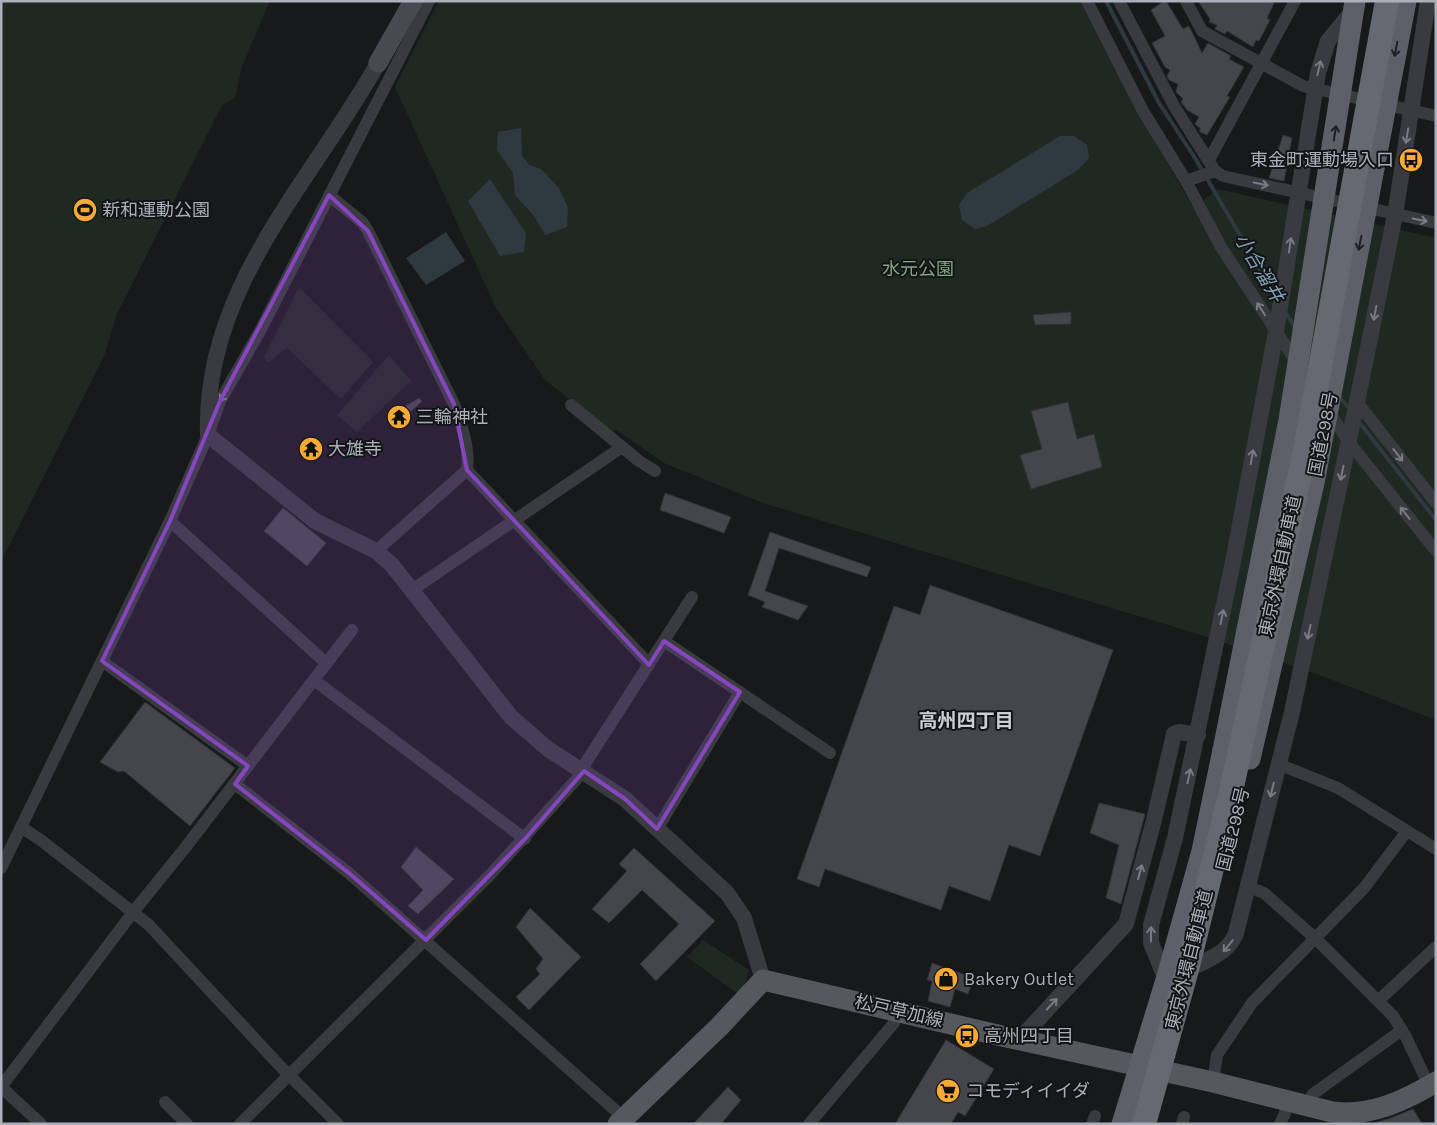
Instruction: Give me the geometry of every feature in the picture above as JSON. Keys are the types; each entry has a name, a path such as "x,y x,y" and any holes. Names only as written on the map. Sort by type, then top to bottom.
{"highway":[{"name":"国道298号","path":"1122,1124 1166,980 1202,851 1223,750 1289,420 1355,1"},
{"name":"東京外環自動車道","path":"1132,1124 1227,770 1262,611 1297,440 1373,1"},
{"name":"東京外環自動車道","path":"1144,1124 1188,966 1232,786 1304,455 1387,1"},
{"name":"国道298号","path":"1153,1124 1198,965 1250,759 1314,483 1406,1"}],"main road":[{"path":"378,63 413,1"},
{"path":"621,1121 719,1027 763,980"},
{"name":"松戸草加線","path":"763,980 1019,1040 1213,1082 1332,1112 1365,1118 1432,1084"}],"street":[{"path":"1,868 170,521 208,435 220,401 246,356 429,1"},
{"path":"1087,1 1143,111 1186,181 1211,229 1276,332 1348,441 1436,551"},
{"path":"1119,1 1174,106 1212,165 1224,176 1436,224"},
{"path":"1186,1 1202,31 1303,86 1436,116"},
{"path":"1186,181 1212,165 1260,62 1294,1"},
{"path":"1166,980 1151,943 1151,925 1175,838 1198,735 1276,332 1315,88 1322,57 1328,41 1362,1"},
{"path":"1198,965 1223,952 1233,941 1249,887 1292,712 1357,404 1394,215 1430,7 1387,1"},
{"path":"378,63 326,148 271,227 250,266 221,340 207,406 208,435 315,521 376,551 392,565 511,717 538,742 625,799 737,905 751,936 763,980"},
{"path":"329,195 363,223 368,231 454,404 462,429 468,461 467,470 376,551"},
{"path":"1357,404 1436,503"},
{"path":"571,405 622,447 655,471"},
{"path":"412,590 622,447"},
{"path":"467,470 649,664"},
{"path":"170,521 326,663"},
{"path":"240,1124 525,839 583,770 692,597"},
{"path":"41,1124 1,1087 134,911 235,784 352,630"},
{"path":"664,641 830,753"},
{"path":"102,661 248,766"},
{"path":"314,680 525,839"},
{"path":"657,829 740,692"},
{"path":"1019,1040 1126,924 1154,820 1174,734 1198,735"},
{"path":"1278,764 1338,788 1436,850"},
{"path":"235,784 350,874 426,940 621,1121"},
{"path":"21,827 134,911 338,1124"},
{"path":"1213,1082 1217,1055 1252,1002 1364,888 1407,831"},
{"path":"1249,887 1264,893 1315,938 1378,1001 1402,1030 1432,1084"},
{"path":"1378,1001 1436,946"},
{"path":"811,1123 894,1023 896,1010"},
{"path":"1280,1124 1285,1113 1296,1102 1319,1089 1402,1030"},
{"path":"164,1102 187,1124"}],"highlighted area":[{"path":"329,195 368,231 454,404 467,470 649,665 664,641 740,692 657,829 625,799 584,771 525,839 426,940 350,874 235,784 248,766 102,661 170,521 220,401"}],"green space":[{"name":"新和運動公園","path":"1,1 270,1 242,66 235,98 222,105 116,316 105,354 1,562"},
{"name":"水元公園","path":"439,1 1080,1 1139,113 1193,208 1218,189 1436,238 1436,720 1317,674 1198,634 763,503 664,463 615,429 612,433 545,380 495,306 395,87"},
{"path":"299,287 373,362 341,399 287,348 268,363 264,357"},
{"path":"389,355 411,381 357,432 337,415"},
{"path":"703,940 749,970 741,996 687,957"}],"shaded area":[{"path":"521,128 522,155 529,165 541,169 559,188 568,208 567,227 545,235 535,217 515,195 513,173 497,150 498,132"},
{"path":"1060,136 1074,136 1087,145 1089,158 1078,170 987,226 975,229 962,220 959,205 967,193"},
{"path":"490,179 526,233 524,252 500,256 468,201"},
{"path":"446,232 465,261 426,285 406,258"}],"building":[{"path":"1166,1 1183,29 1189,26 1202,53 1208,43 1231,56 1229,59 1244,67 1227,96 1230,97 1207,135 1200,132 1200,128 1195,124 1199,117 1187,110 1181,102 1183,99 1176,92 1178,84 1169,80 1167,76 1170,70 1165,67 1152,43 1165,36 1151,10"},
{"path":"1198,1 1275,1 1267,18 1270,20 1259,41 1256,40 1253,47 1227,31 1225,34 1215,29 1217,25 1209,22 1210,19"},
{"path":"1283,135 1292,138 1284,181 1269,178"},
{"path":"1071,312 1071,324 1035,325 1033,315"},
{"name":"三輪神社","path":"419,398 422,401 407,415 411,419 400,429 387,415 398,405 401,409"},
{"path":"1068,402 1077,439 1094,434 1102,467 1031,489 1020,455 1042,449 1031,411"},
{"path":"665,493 731,517 724,533 660,510"},
{"path":"283,508 326,543 307,566 264,531"},
{"path":"770,532 871,567 867,577 779,548 765,591 808,606 798,620 762,607 765,602 748,595"},
{"path":"930,585 1113,650 1040,856 1009,845 990,901 949,886 941,910 825,869 819,887 797,879 894,606 920,615"},
{"path":"145,702 235,768 190,826 124,771 118,772 100,762"},
{"path":"1099,803 1145,814 1121,904 1106,898 1119,845 1090,833"},
{"path":"416,847 454,879 418,914 408,906 423,890 401,867"},
{"path":"634,848 715,921 656,981 640,964 679,924 642,890 609,923 592,909 627,871 619,864"},
{"path":"530,908 581,957 529,1010 516,997 540,974 536,969 543,959 516,927"},
{"path":"932,963 974,978 968,994 955,989 950,1007 928,1001 932,981 927,980"},
{"name":"コモディイイダ","path":"946,1040 994,1069 965,1116 958,1112 951,1124 895,1124"},
{"path":"728,1087 741,1100 721,1124 693,1124"},
{"path":"1413,1109 1422,1124 1371,1124 1391,1118"}],"waterway":[{"name":"小合溜井","path":"1106,1 1159,103 1195,158 1276,297"},
{"name":"小合溜井","path":"1285,312 1295,327"},
{"name":"小合溜井","path":"1339,396 1350,410"},
{"name":"小合溜井","path":"1359,422 1436,520"}],"place":[{"name":"東金町運動場入口","path":"1411,160"},
{"name":"新和運動公園","path":"85,210"},
{"name":"三輪神社","path":"399,417"},
{"name":"大雄寺","path":"311,449"},
{"name":"Bakery Outlet","path":"946,979"},
{"name":"高州四丁目","path":"967,1036"},
{"name":"コモディイイダ","path":"948,1091"}],"district":[{"name":"高州四丁目","path":"966,721"}]}
